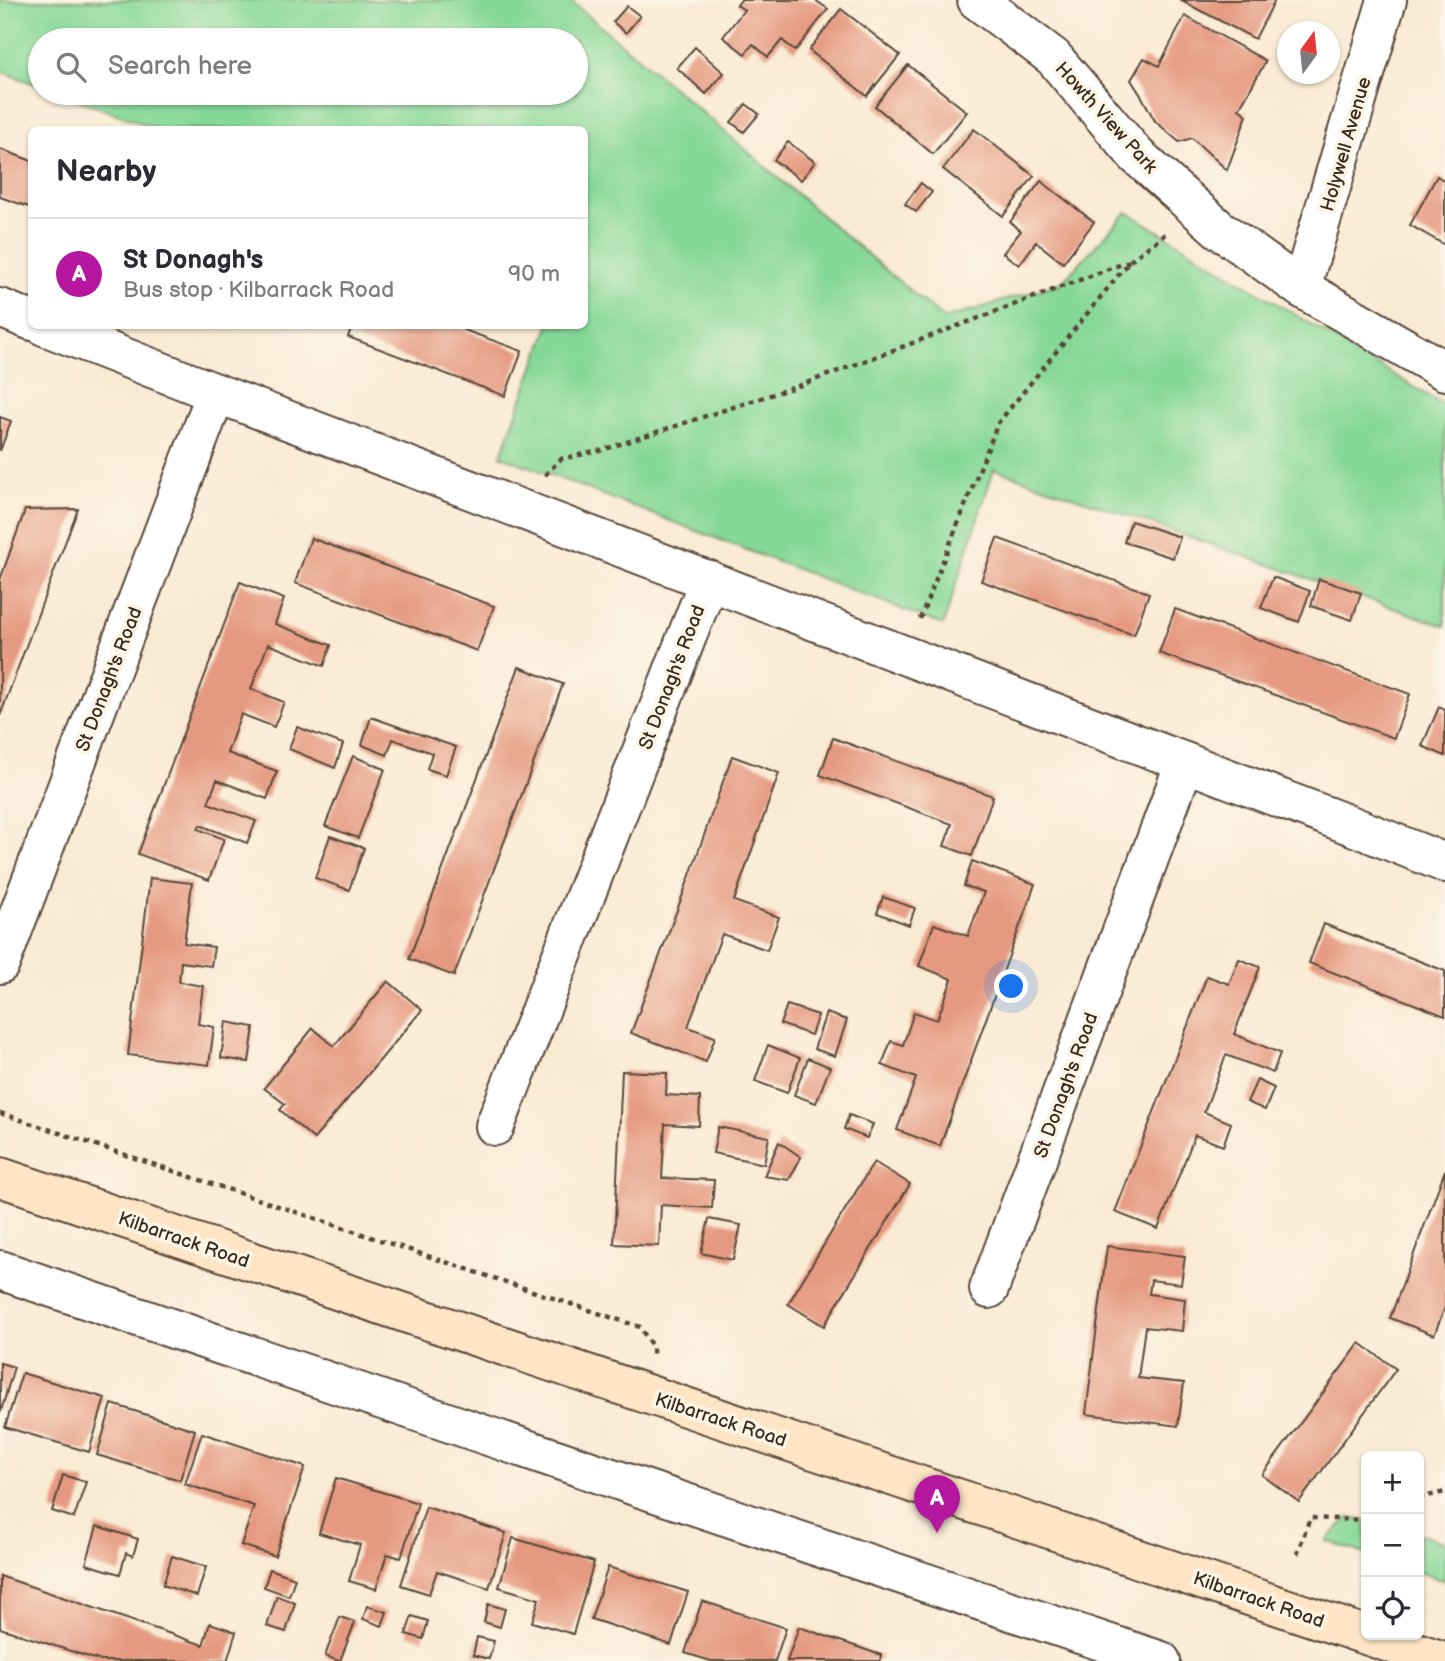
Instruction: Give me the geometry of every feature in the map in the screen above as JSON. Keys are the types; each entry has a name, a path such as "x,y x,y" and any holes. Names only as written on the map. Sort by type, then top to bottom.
{"main road":[{"name":"Kilbarrack Road","path":"0,1177 1443,1661"}],"street":[{"name":"Howth View Park","path":"977,0 1053,57 1136,155 1219,229 1301,288 1445,371"},
{"name":"Holywell Avenue","path":"1301,288 1387,0"},
{"path":"0,308 28,319"},
{"name":"St Donagh's Road","path":"52,329 1445,863"},
{"name":"St Donagh's Road","path":"0,964 216,393"},
{"name":"St Donagh's Road","path":"495,1125 709,580"},
{"name":"St Donagh's Road","path":"989,1289 1185,762"},
{"path":"0,1270 1161,1661"}],"path":[{"path":"906,656 998,423 1130,261 1197,209"},
{"path":"513,506 561,459 602,450 801,386 1130,261"},
{"path":"0,1113 640,1326 653,1348 653,1362 642,1393"},
{"path":"1424,1497 1445,1492"},
{"path":"1297,1554 1310,1518 1361,1520"}],"green space":[{"path":"0,0 569,0 944,319 1061,283 1127,212 1445,406 1445,626 994,469 943,625 501,456 548,329 588,329 588,126 150,126 92,105 588,105 588,28 28,28 28,82 0,71"},
{"path":"1348,1518 1361,1520 1361,1552 1326,1541"},
{"path":"1424,1536 1445,1543 1445,1581 1424,1574"}],"building":[{"path":"741,0 815,0 828,9 795,51 782,40 768,57 753,44 745,54 723,37 744,10 737,5"},
{"path":"1180,0 1275,0 1255,39"},
{"path":"627,6 640,16 626,33 613,22"},
{"path":"841,9 900,55 867,96 809,50"},
{"path":"1185,16 1266,61 1239,109 1247,115 1227,170 1192,138 1179,142 1155,121 1131,80 1144,58 1159,66"},
{"path":"695,47 724,73 706,94 677,68"},
{"path":"908,65 967,112 933,154 875,106"},
{"path":"746,104 759,114 744,132 731,122"},
{"path":"974,129 1034,176 1003,216 943,169"},
{"path":"788,142 815,162 801,180 774,160"},
{"path":"0,149 28,160 28,207 0,197"},
{"path":"1437,176 1445,181 1445,245 1410,225"},
{"path":"1041,181 1094,222 1063,263 1036,242 1019,265 1003,253 1021,231 1010,222"},
{"path":"921,183 932,192 916,212 905,204"},
{"path":"351,329 461,329 522,351 505,396 348,337"},
{"path":"0,417 11,421 0,451"},
{"path":"78,509 0,716 0,580 25,510"},
{"path":"1131,521 1180,537 1173,558 1124,542"},
{"path":"311,538 494,606 477,651 295,583"},
{"path":"997,538 1149,593 1134,635 981,581"},
{"path":"1273,577 1310,591 1299,622 1261,608"},
{"path":"1319,579 1361,593 1352,620 1311,606"},
{"path":"240,582 284,599 275,624 331,645 324,666 268,644 251,689 284,702 274,727 241,714 227,753 277,771 267,799 217,780 208,803 256,821 247,843 200,825 198,829 224,839 209,880 138,854"},
{"path":"1175,609 1410,694 1394,738 1159,653"},
{"path":"519,667 563,684 454,976 409,959"},
{"path":"1439,707 1445,710 1445,756 1422,746"},
{"path":"371,717 456,747 446,775 427,769 432,753 393,739 387,755 362,745"},
{"path":"297,727 343,744 335,768 289,749"},
{"path":"833,738 993,796 972,856 944,846 952,824 820,775"},
{"path":"353,756 385,769 358,838 325,826"},
{"path":"732,756 779,773 734,901 779,917 767,950 722,934 688,1027 715,1037 706,1062 631,1033"},
{"path":"330,836 364,848 349,890 315,878"},
{"path":"972,861 1035,884 940,1146 897,1130 916,1078 882,1065 891,1041 903,1045 914,1012 937,1020 952,979 919,966 934,924 968,936 984,892 964,886"},
{"path":"150,878 192,883 184,943 214,947 211,966 181,962 179,982 203,986 198,1024 214,1027 209,1065 128,1055"},
{"path":"883,897 915,908 909,925 877,913"},
{"path":"1324,924 1445,971 1445,1016 1309,963"},
{"path":"1239,959 1260,967 1234,1034 1280,1053 1273,1073 1226,1055 1204,1112 1231,1123 1223,1146 1195,1135 1158,1229 1115,1212 1207,976 1229,984"},
{"path":"388,981 422,1010 314,1139 280,1110 285,1104 264,1088 313,1028 334,1046"},
{"path":"787,1005 818,1015 811,1035 780,1024"},
{"path":"826,1013 847,1020 835,1056 814,1049"},
{"path":"226,1022 254,1027 249,1062 221,1058"},
{"path":"768,1045 800,1058 787,1093 755,1081"},
{"path":"808,1058 830,1067 816,1103 794,1095"},
{"path":"622,1071 667,1073 666,1095 700,1097 699,1126 665,1124 662,1178 714,1180 712,1208 661,1205 659,1246 614,1244"},
{"path":"1257,1080 1274,1088 1265,1110 1247,1102"},
{"path":"849,1115 873,1124 867,1138 844,1129"},
{"path":"718,1127 769,1137 764,1164 713,1153"},
{"path":"779,1142 801,1157 789,1180 764,1176"},
{"path":"874,1162 910,1184 824,1326 788,1304"},
{"path":"1445,1170 1445,1307 1434,1335 1390,1318"},
{"path":"709,1219 741,1225 733,1260 701,1253"},
{"path":"1107,1246 1185,1256 1181,1284 1151,1280 1149,1294 1185,1299 1182,1331 1145,1327 1138,1378 1184,1383 1178,1426 1086,1414"},
{"path":"1360,1343 1396,1369 1299,1502 1262,1475"},
{"path":"0,1363 14,1367 1,1411 0,1410"},
{"path":"22,1373 105,1398 89,1452 5,1427"},
{"path":"112,1404 195,1430 180,1480 97,1455"},
{"path":"202,1433 305,1467 275,1556 241,1545 254,1506 185,1484"},
{"path":"63,1475 86,1482 74,1518 52,1511"},
{"path":"336,1478 418,1503 401,1558 387,1554 376,1589 349,1581 360,1545 319,1533"},
{"path":"426,1507 506,1533 489,1588 437,1571 429,1594 401,1585"},
{"path":"97,1526 138,1539 133,1556 126,1553 120,1574 86,1564"},
{"path":"513,1538 594,1562 573,1634 532,1622 539,1599 499,1587"},
{"path":"172,1556 206,1567 197,1596 163,1585"},
{"path":"608,1567 688,1592 671,1645 591,1619"},
{"path":"270,1569 295,1578 289,1596 264,1587"},
{"path":"0,1576 203,1645 210,1623 236,1632 227,1661 101,1661 0,1628"},
{"path":"277,1596 295,1603 286,1632 267,1626"},
{"path":"702,1601 786,1628 775,1661 711,1661 685,1653"},
{"path":"488,1604 505,1609 500,1627 484,1622"},
{"path":"367,1606 387,1612 382,1626 363,1619"},
{"path":"412,1616 428,1621 423,1639 406,1634"},
{"path":"340,1617 355,1622 339,1661 325,1656"},
{"path":"799,1627 881,1655 880,1661 787,1661"},
{"path":"477,1637 494,1641 489,1659 473,1655"}],"place":[{"name":"St Donagh's","path":"937,1533"}]}
